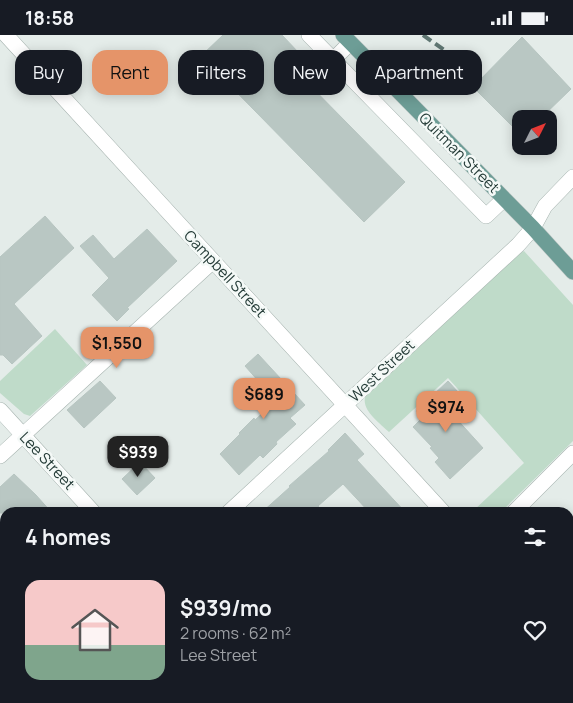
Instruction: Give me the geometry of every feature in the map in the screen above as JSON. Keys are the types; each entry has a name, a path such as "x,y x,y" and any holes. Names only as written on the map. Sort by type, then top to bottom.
{"main road":[{"name":"Quitman Street","path":"347,39 533,228 573,272"}],"street":[{"name":"Campbell Street","path":"6,35 438,507"},
{"path":"309,35 323,50"},
{"path":"340,50 347,39"},
{"path":"346,73 486,216 504,199"},
{"name":"West Street","path":"234,507 518,245 533,228 545,206 573,177"},
{"path":"0,455 213,261"},
{"name":"Lee Street","path":"0,410 89,507"},
{"path":"519,507 573,453"}],"green space":[{"path":"524,251 573,305 573,441 506,507 477,507 524,463 448,378 389,432 369,412 366,407 365,397 515,257"},
{"path":"55,329 87,365 30,416 24,414 0,393 0,381"}],"building":[{"path":"223,35 282,35 296,50 274,50 274,95 319,95 405,182 364,222 239,95 264,95 264,50 207,50"},
{"path":"522,37 571,89 549,110 512,110 512,126 481,95 482,78"},
{"path":"45,216 74,248 14,304 42,336 12,364 3,355 0,355 0,257"},
{"path":"147,229 177,261 127,308 129,309 117,321 92,295 109,278 80,246 93,235 114,259"},
{"path":"258,354 305,405 290,418 296,424 276,442 277,444 263,458 260,455 239,475 220,454 254,418 255,420 276,401 245,366"},
{"path":"100,381 116,398 84,428 67,410"},
{"path":"448,381 458,392 445,404 483,448 450,479 435,462 439,458 430,448 432,447 413,427 422,418 416,411"},
{"path":"345,433 364,454 357,460 400,507 364,507 343,484 319,507 268,507"},
{"path":"140,462 155,478 137,495 122,479"},
{"path":"14,474 47,507 0,507 0,487"}],"railway":[{"path":"423,35 444,50"}]}
